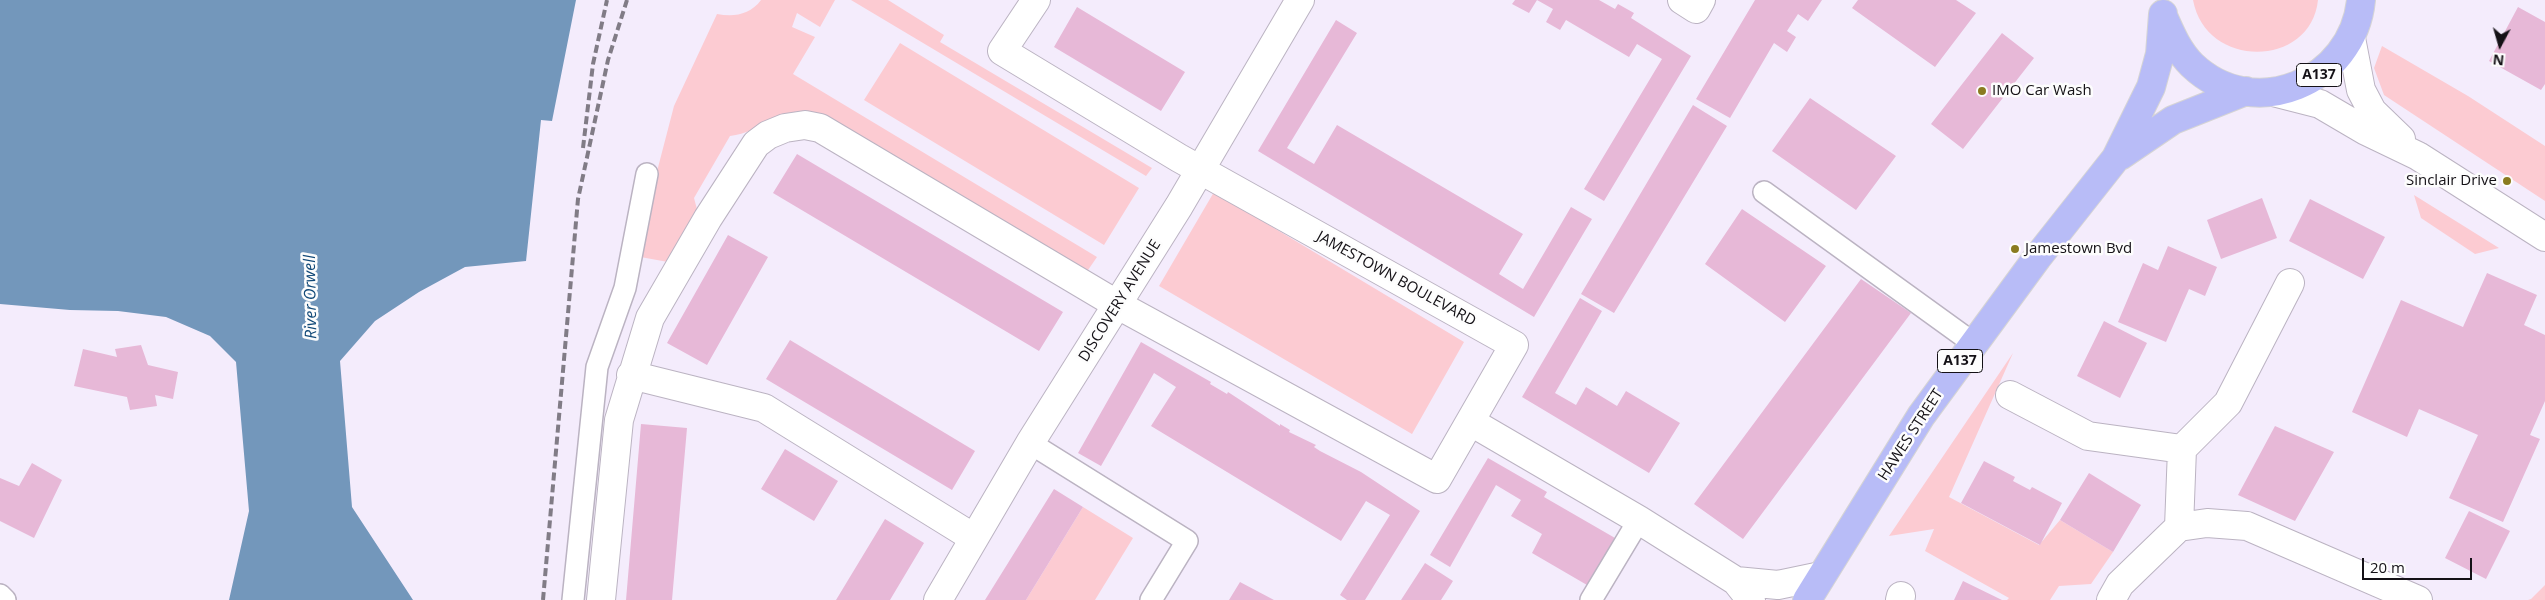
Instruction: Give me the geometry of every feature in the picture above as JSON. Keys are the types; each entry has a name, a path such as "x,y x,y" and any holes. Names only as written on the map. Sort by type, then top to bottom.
{"main road":[{"name":"A137","path":"2162,7 2174,42 2192,65 2217,83 2246,91 2273,92 2297,86 2319,75 2337,58 2351,38 2360,15 2361,0"},
{"name":"HAWES STREET","path":"1808,600 1921,416 1973,343 2116,158 2151,88 2160,54 2162,7"},
{"name":"HAWES STREET","path":"2116,158 2173,120 2246,91"}],"street":[{"path":"1036,0 1002,51 1201,170"},
{"name":"DISCOVERY AVENUE","path":"938,600 1030,443 1201,170 1300,0"},
{"path":"1682,0 1696,9 1701,0"},
{"path":"2351,38 2360,90 2372,111 2418,156"},
{"path":"2273,92 2320,104 2366,131 2418,156 2545,237"},
{"path":"602,600 619,420 631,375 650,318 713,210 756,144 768,135 791,127 805,125 820,128 1118,305"},
{"name":"JAMESTOWN BOULEVARD","path":"1118,305 1437,479 1514,345 1201,170"},
{"path":"2179,527 2182,449 2228,403 2290,283"},
{"path":"631,375 764,408 974,538"},
{"path":"2010,395 2088,436 2182,449"},
{"path":"1471,422 1639,520 1744,590 1821,576"},
{"path":"2111,600 2120,584 2179,527 2207,523 2247,526 2418,600"}],"lane":[{"path":"573,600 597,367 625,288 646,174"},
{"path":"1764,192 1973,343"},
{"path":"1030,443 1187,541 1151,600"},
{"path":"1591,600 1639,520"},
{"path":"0,595 5,600"}],"shaded area":[{"path":"761,0 835,0 820,27 797,13 792,27 815,37 793,74 1097,257 1086,273 829,117 812,112 787,114 744,133 730,136 694,198 698,213 668,262 635,256 674,106 717,14 741,14 752,9"},
{"path":"851,0 888,0 944,35 940,42 1152,168 1146,176"},
{"path":"2193,0 2318,0 2311,22 2297,39 2279,48 2258,52 2236,49 2217,39 2202,23"},
{"path":"900,43 1139,188 1104,245 864,100"},
{"path":"2382,46 2468,96 2545,146 2545,201 2384,95 2374,68"},
{"path":"1214,192 1464,342 1412,434 1159,286"},
{"path":"2414,195 2499,248 2475,254 2421,218"},
{"path":"2013,353 1949,497 2039,545 2060,520 2113,552 2091,584 2059,586 2050,600 2007,600 2009,598 1925,551 1934,529 1889,536"},
{"path":"1083,507 1133,538 1095,600 1026,600"},
{"path":"2545,585 2545,600 2528,600 2531,599"}],"water":[{"name":"River Orwell","path":"0,0 576,0 552,121 541,120 526,261 465,267 419,292 375,321 340,361 352,507 413,600 229,600 249,511 236,362 210,336 166,317 118,311 70,310 0,304"}],"building":[{"path":"1515,0 1537,0 1529,13 1512,4"},
{"path":"1537,0 1599,0 1615,9 1618,4 1634,13 1631,18 1691,56 1604,201 1584,189 1662,59 1637,44 1629,57 1566,20 1560,30 1546,22 1553,9"},
{"path":"1755,0 1822,0 1808,21 1798,14 1787,31 1796,37 1787,52 1774,43 1730,118 1696,99"},
{"path":"1858,0 1956,0 1976,13 1935,67 1852,8"},
{"path":"1077,7 1185,72 1161,111 1054,47"},
{"path":"2518,7 2545,22 2545,84 2541,90 2489,61"},
{"path":"1336,20 1357,33 1287,148 1314,164 1337,125 1523,234 1499,274 1523,289 1571,207 1592,219 1534,317 1258,151"},
{"name":"IMO Car Wash","path":"2002,33 2034,58 1963,149 1931,124"},
{"path":"1810,98 1896,156 1856,210 1772,151"},
{"path":"1693,105 1727,126 1614,313 1581,294"},
{"path":"797,154 1063,312 1039,351 773,193"},
{"path":"2262,198 2277,238 2221,259 2207,220"},
{"path":"2310,199 2385,237 2363,279 2289,241"},
{"path":"1742,209 1826,266 1785,322 1705,264"},
{"path":"728,235 768,257 707,365 667,343"},
{"path":"2168,246 2217,267 2205,296 2189,289 2166,342 2118,322 2143,263 2158,270"},
{"path":"2487,273 2537,295 2524,325 2545,335 2545,401 2530,435 2540,439 2503,522 2449,498 2478,435 2419,409 2407,437 2352,412 2401,300 2463,327"},
{"path":"1861,279 1911,313 1743,539 1694,504"},
{"path":"1580,298 1602,311 1555,393 1576,405 1586,387 1617,406 1626,391 1680,423 1649,473 1522,397"},
{"path":"2104,321 2147,343 2120,398 2077,376"},
{"path":"790,340 975,451 952,490 766,379"},
{"path":"1141,342 1211,382 1210,384 1227,394 1228,392 1280,426 1280,424 1290,430 1289,432 1316,445 1314,447 1320,451 1361,472 1420,511 1365,600 1347,600 1340,595 1390,515 1366,501 1341,541 1151,426 1176,387 1154,373 1101,466 1078,453"},
{"path":"141,345 148,365 178,372 173,399 155,395 157,406 130,410 127,397 74,386 83,349 117,357 115,349"},
{"path":"641,424 687,428 672,600 626,600"},
{"path":"2275,426 2334,452 2295,521 2238,495"},
{"path":"785,449 838,481 814,521 761,489"},
{"path":"1488,458 1547,492 1544,497 1615,538 1587,585 1532,553 1542,534 1511,516 1521,500 1496,485 1450,567 1430,555"},
{"path":"1984,461 2015,477 2013,481 2030,490 2032,487 2062,503 2040,545 1961,503"},
{"path":"32,463 62,480 34,538 0,521 0,478 19,486"},
{"path":"2089,473 2141,505 2113,552 2060,520"},
{"path":"1054,489 1083,507 1026,600 985,600"},
{"path":"2469,511 2510,531 2486,579 2445,558"},
{"path":"885,519 924,543 890,600 836,600"},
{"path":"1425,563 1453,581 1441,600 1401,600"},
{"path":"1963,581 2002,600 1954,600"},
{"path":"1240,582 1274,600 1229,600"}],"railway":[{"path":"583,148 593,64 607,0"},
{"path":"543,600 578,199 608,60 627,0"}],"place":[{"name":"IMO Car Wash","path":"1982,91"},
{"name":"Sinclair Drive","path":"2507,181"},
{"name":"Jamestown Bvd","path":"2015,249"}]}
